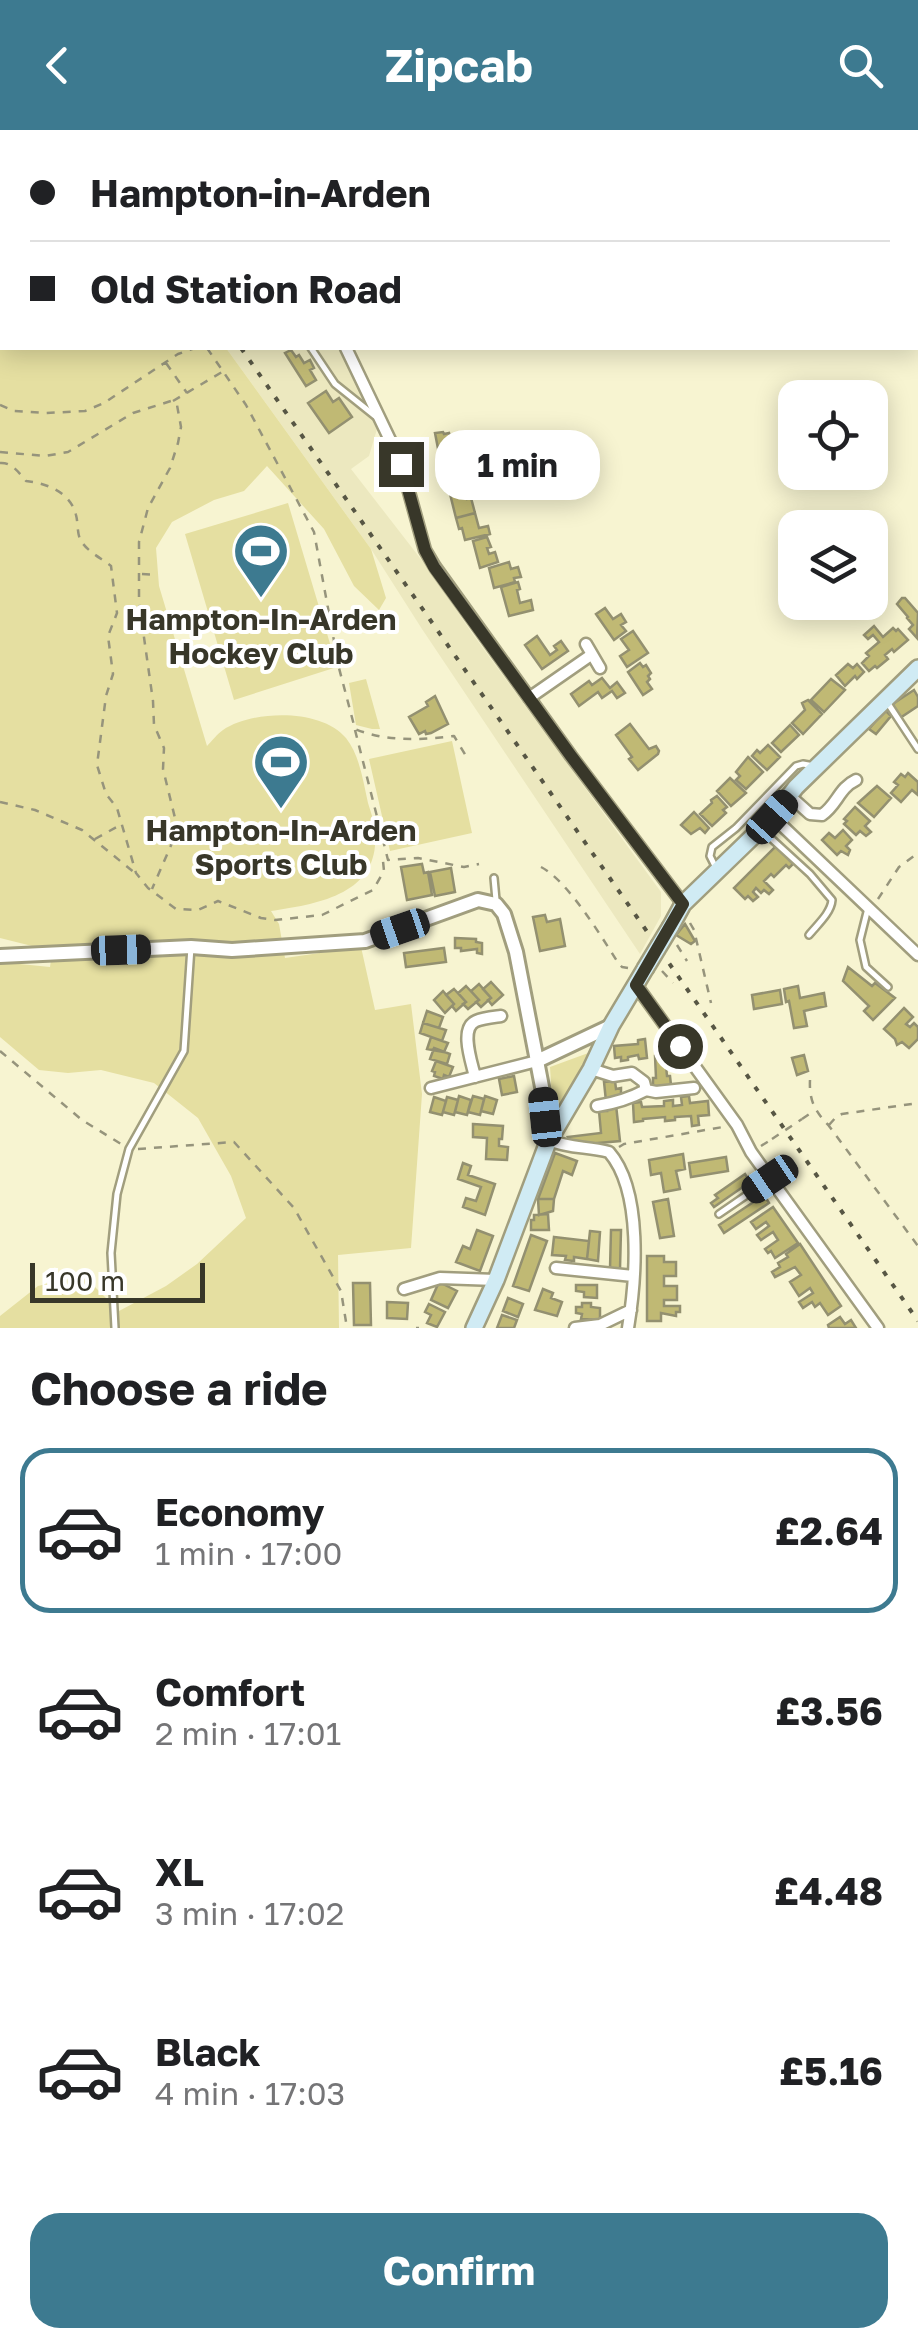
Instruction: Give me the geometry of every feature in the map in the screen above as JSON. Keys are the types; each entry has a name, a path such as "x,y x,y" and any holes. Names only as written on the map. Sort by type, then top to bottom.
{"main road":[{"path":"474,1328 548,1141 612,1026 678,922 718,870 918,668"}],"street":[{"path":"347,350 401,464 425,550 678,922"},
{"path":"529,698 588,649 600,668"},
{"path":"791,797 810,814 822,814 835,803 842,788 856,780"},
{"path":"767,823 918,955"},
{"path":"0,956 191,948 232,950 366,941 478,900 496,904 504,914 516,952 548,1141 608,1152 626,1184 635,1229 628,1328"},
{"path":"645,974 751,1152 878,1328"},
{"path":"474,1077 468,1028 474,1021 501,1016"},
{"path":"431,1088 536,1061 612,1026"},
{"path":"591,1069 613,1076 632,1073 644,1082 646,1090"},
{"path":"623,1076 628,1097"},
{"path":"597,1106 623,1102 646,1090 694,1088"},
{"path":"556,1268 632,1276"},
{"path":"404,1289 440,1278 496,1280"},
{"path":"575,1328 600,1326 631,1310"}],"lane":[{"path":"313,350 335,384 382,420"},
{"path":"886,699 918,749"},
{"path":"718,870 710,856 712,847 796,766 818,767"},
{"path":"767,823 832,900 809,935"},
{"path":"494,878 496,904"},
{"path":"871,912 860,940 866,967 888,987"},
{"path":"115,1328 112,1253 117,1194 129,1150 184,1051 191,948"},
{"path":"719,1214 770,1179"}],"path":[{"path":"0,406 30,412 85,411 189,350"},
{"path":"208,350 246,405 314,532 340,668 388,860"},
{"path":"166,362 187,393"},
{"path":"0,452 45,456 68,452 133,413 173,402 223,372"},
{"path":"152,891 176,834 163,769 164,748 154,724 139,602 139,542 148,508 170,468 178,443 178,407 173,402"},
{"path":"0,464 16,469 26,481 41,482 58,491 73,504 80,538 110,566 117,613 108,636 113,674 106,696 97,766 106,794 117,808 136,874"},
{"path":"140,574 158,575"},
{"path":"355,729 375,738 422,740 454,736 466,756"},
{"path":"0,802 36,810 82,830 176,909 198,910 218,900 260,918 322,915 373,890 384,871 383,862 388,860 418,858 464,867 479,864"},
{"path":"94,840 122,824"},
{"path":"871,912 899,867 918,853"},
{"path":"541,868 551,872 622,967 673,983"},
{"path":"678,922 687,961"},
{"path":"678,922 694,930 711,1003"},
{"path":"0,1051 82,1120 129,1150 234,1142 294,1208 341,1291 347,1328"},
{"path":"810,1080 815,1110 918,1246"},
{"path":"828,1126 842,1114 918,1103"},
{"path":"751,1152 815,1110"},
{"path":"608,1152 624,1144 737,1124"}],"shaded area":[{"path":"0,350 227,350 371,549 386,598 379,610 354,586 324,529 267,466 244,491 214,500 172,522 156,548 159,586 207,746 223,730 251,719 286,715 320,721 335,728 351,745 374,822 374,854 356,883 325,900 271,911 279,924 285,958 361,947 375,1010 411,1004 422,1094 411,1248 338,1255 339,1328 0,1328 0,1316 38,1286 83,1275 119,1311 197,1264 246,1218 231,1176 198,1118 154,1083 101,1070 39,1070 0,1037 0,962 50,967 53,945 32,946 0,938"},
{"path":"227,350 342,350 377,429 369,456 351,469 427,567 661,892 661,916 640,954 422,629 371,549"},
{"name":"Hampton-In-Arden Hockey Club","path":"288,503 337,667 234,700 185,534"},
{"path":"366,679 380,729 356,725 349,683"},
{"path":"452,741 472,833 390,851 369,759"},
{"path":"591,1052 558,1110 553,1112 549,1100 550,1067"}],"building":[{"path":"291,350 304,363 310,360 316,380 306,386 285,353"},
{"path":"326,391 333,402 339,398 352,417 329,433 308,403"},
{"path":"435,433 449,433 457,461 441,464"},
{"path":"458,464 459,473 465,472 467,485 450,489 444,467"},
{"path":"465,490 475,513 456,518 450,494"},
{"path":"475,513 479,528 488,526 490,534 465,540 456,518"},
{"path":"487,537 489,554 495,552 498,562 480,568 473,541"},
{"path":"509,562 511,569 518,567 521,577 494,588 489,568"},
{"path":"518,582 520,603 531,600 533,610 509,616 501,587"},
{"path":"902,598 918,613 917,638 909,629 913,625 897,604"},
{"path":"605,608 613,619 621,614 626,622 621,625 626,631 614,640 596,614"},
{"path":"874,626 883,637 893,628 908,640 869,671 862,663 869,656 866,653 879,642 873,635 868,639 864,635"},
{"path":"633,631 648,653 627,667 620,656 629,650 621,639"},
{"path":"537,636 550,655 561,641 568,651 542,669 525,645"},
{"path":"640,663 651,673 647,682 652,689 643,695 628,672"},
{"path":"848,664 853,668 857,664 864,672 845,686 836,675"},
{"path":"602,678 610,688 617,682 625,693 617,698 612,691 602,698 598,692 579,706 571,694 589,681 592,685"},
{"path":"831,679 845,690 824,712 811,700"},
{"path":"914,690 918,706 900,718 891,705"},
{"path":"435,696 448,724 419,734 409,717 428,706 426,702"},
{"path":"808,700 822,714 803,734 792,723 805,710 802,703"},
{"path":"885,710 891,716 876,734 869,729"},
{"path":"630,724 649,749 656,746 659,751 638,770 616,735"},
{"path":"790,725 799,735 781,752 772,743"},
{"path":"768,745 780,757 767,770 752,756"},
{"path":"748,757 763,772 746,789 736,780 740,776 736,772"},
{"path":"908,773 918,782 918,795 912,790 901,802 891,793 898,785 894,782"},
{"path":"730,778 746,793 731,806 717,791"},
{"path":"877,786 891,798 874,817 858,803"},
{"path":"717,796 727,807 723,810 726,813 712,826 700,814"},
{"path":"855,807 870,821 865,826 871,832 866,836 860,831 856,835 844,824"},
{"path":"694,812 709,828 705,833 700,828 691,834 681,825"},
{"path":"843,830 852,840 846,846 850,850 848,855 841,851 837,855 822,840 829,833 835,838"},
{"path":"776,846 793,864 764,881 773,890 769,894 756,888 753,892 758,897 753,901 748,896 745,899 734,888"},
{"path":"422,864 424,873 428,872 432,895 407,900 401,867"},
{"path":"451,868 455,892 435,896 430,872"},
{"path":"545,915 547,922 560,919 565,946 540,951 533,917"},
{"path":"685,924 695,941 691,944 676,935"},
{"path":"455,938 476,939 482,943 482,954 477,949 455,948"},
{"path":"444,948 446,962 406,967 404,953"},
{"path":"848,967 895,998 873,1020 864,1011 869,1006 843,981"},
{"path":"491,982 503,995 492,1005 483,989"},
{"path":"479,984 491,998 481,1007 471,991"},
{"path":"466,986 479,1000 468,1009 458,993"},
{"path":"798,986 800,998 824,993 826,1006 804,1011 807,1026 794,1028 784,989"},
{"path":"454,989 466,1002 456,1011 446,995"},
{"path":"780,990 782,1004 754,1009 752,995"},
{"path":"443,991 454,1004 445,1013 434,1000"},
{"path":"904,1008 913,1017 906,1024 918,1027 918,1039 909,1048 902,1042 897,1045 884,1029"},
{"path":"427,1011 443,1017 439,1028 423,1023"},
{"path":"423,1023 446,1030 442,1041 420,1033"},
{"path":"431,1037 448,1043 444,1052 427,1049"},
{"path":"645,1039 647,1058 615,1058 614,1046 638,1044 638,1040"},
{"path":"434,1048 450,1054 447,1064 430,1059"},
{"path":"665,1055 671,1085 653,1087 655,1056"},
{"path":"804,1055 808,1071 797,1075 792,1058"},
{"path":"436,1061 453,1067 449,1077 434,1076"},
{"path":"514,1076 517,1092 502,1095 499,1079"},
{"path":"615,1081 616,1089 621,1088 621,1095 615,1096 620,1141 576,1145 571,1142 568,1137 601,1133 599,1111 607,1111 604,1082"},
{"path":"459,1096 471,1100 467,1115 455,1112"},
{"path":"473,1096 484,1099 480,1115 468,1112"},
{"path":"485,1096 497,1100 493,1114 481,1111"},
{"path":"689,1096 690,1103 708,1101 709,1115 698,1116 699,1125 692,1126 691,1116 634,1122 633,1103 641,1102 642,1107 664,1106 664,1101 673,1100 673,1106 682,1105 681,1097"},
{"path":"434,1097 446,1101 442,1115 430,1112"},
{"path":"447,1097 458,1100 454,1115 443,1112"},
{"path":"473,1124 503,1126 499,1146 508,1147 507,1160 486,1159 487,1138 473,1137"},
{"path":"555,1153 577,1161 572,1175 563,1171 554,1199 538,1199"},
{"path":"683,1154 685,1169 676,1171 680,1189 664,1192 661,1173 651,1175 649,1160"},
{"path":"726,1157 728,1171 691,1177 689,1163"},
{"path":"463,1163 471,1166 468,1175 495,1184 485,1215 463,1207 466,1198 476,1201 481,1187 458,1179"},
{"path":"745,1174 750,1182 714,1207 711,1203 718,1198 715,1195"},
{"path":"764,1195 769,1203 724,1233 719,1225"},
{"path":"538,1199 554,1199 553,1211 539,1215"},
{"path":"668,1199 674,1236 660,1238 653,1202"},
{"path":"773,1207 798,1243 775,1258 765,1249 778,1240 773,1232 761,1240 757,1235 769,1226 766,1222 756,1229 751,1222"},
{"path":"548,1214 549,1230 531,1230 534,1215"},
{"path":"477,1230 493,1236 480,1271 456,1262 463,1246 470,1249"},
{"path":"611,1230 621,1230 620,1269 610,1269"},
{"path":"590,1231 600,1232 598,1261 587,1259"},
{"path":"531,1235 547,1241 529,1291 513,1286"},
{"path":"554,1237 589,1241 587,1259 565,1260 566,1256 552,1255"},
{"path":"800,1244 841,1306 828,1315 820,1303 815,1307 812,1302 803,1308 799,1302 813,1293 810,1288 799,1296 790,1282 801,1275 795,1267 775,1277 772,1272"},
{"path":"647,1256 664,1256 664,1262 676,1262 676,1276 664,1276 664,1286 677,1286 677,1300 664,1300 664,1306 680,1306 676,1316 661,1313 661,1321 647,1321"},
{"path":"439,1282 457,1291 448,1308 431,1300"},
{"path":"353,1283 370,1283 371,1325 354,1325"},
{"path":"576,1285 597,1285 597,1298 584,1297 584,1292 576,1291"},
{"path":"543,1289 562,1302 557,1316 535,1310"},
{"path":"508,1298 523,1304 518,1317 503,1311"},
{"path":"387,1302 408,1303 407,1319 387,1318"},
{"path":"582,1303 600,1308 600,1320 581,1319 576,1307 582,1307"},
{"path":"429,1304 445,1312 437,1327 427,1323 431,1315 425,1312"},
{"path":"502,1315 517,1320 514,1328 497,1328"},
{"path":"840,1317 845,1324 851,1320 856,1328 829,1328"}],"railway":[{"path":"242,350 918,1321"}],"place":[{"name":"Hampton-In-Arden Hockey Club","path":"261,600"},
{"name":"Hampton-In-Arden Sports Club","path":"281,811"}],"route":[{"path":"401,464 425,550 434,567 683,904 636,985 680,1046"}]}
